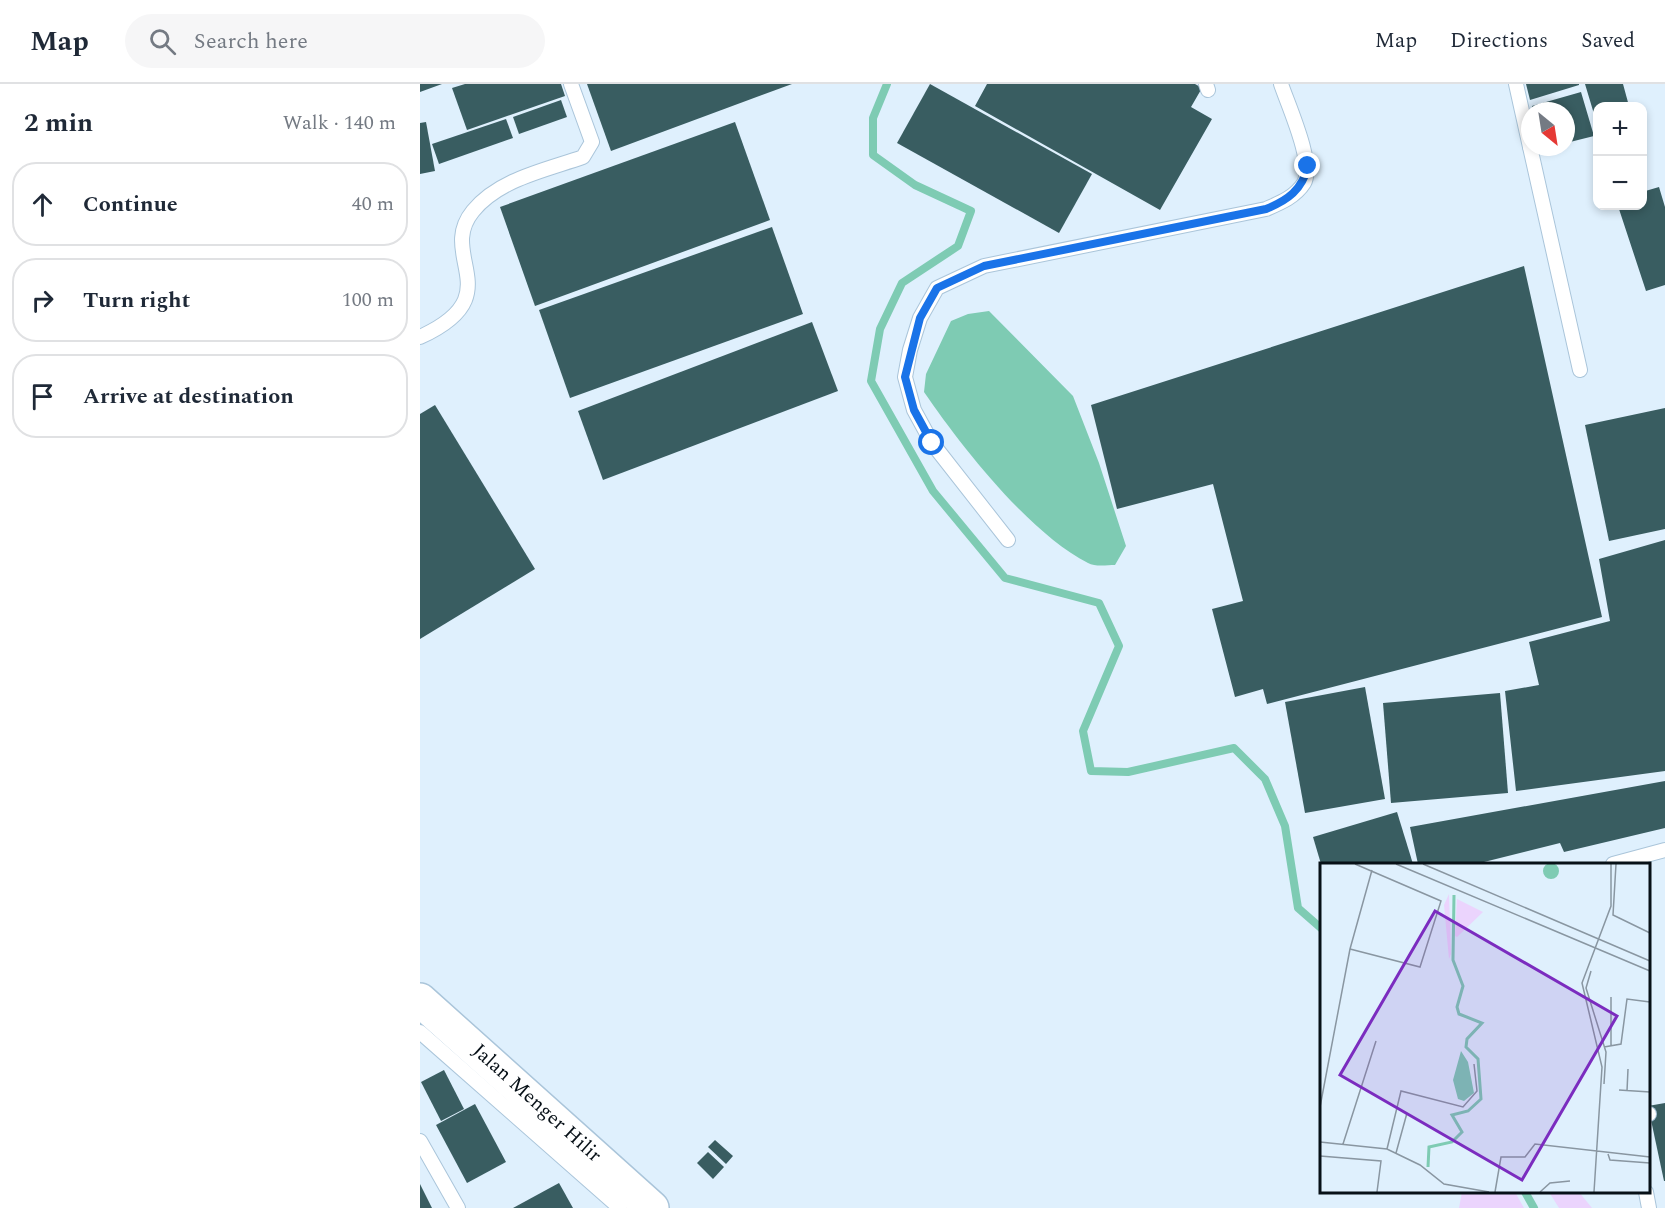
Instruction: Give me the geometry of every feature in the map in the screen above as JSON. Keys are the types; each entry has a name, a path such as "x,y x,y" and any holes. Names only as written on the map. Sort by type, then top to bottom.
{"street":[{"name":"Jalan Menger Hilir","path":"420,1000 652,1208"}],"lane":[{"path":"420,337 460,312 465,302 469,291 463,234 471,212 489,196 511,182 588,153 592,142 571,84"},
{"path":"1008,540 932,443 914,410 905,377 908,359 920,318 937,288 984,266 1266,209 1286,201 1304,182 1308,166 1281,84"},
{"path":"1516,84 1521,106"},
{"path":"1532,156 1580,370"},
{"path":"1617,863 1665,850"},
{"path":"420,1032 620,1208"},
{"path":"420,1141 458,1208"},
{"path":"1646,1193 1649,1208"}],"shaded area":[{"path":"989,311 1073,396 1099,463 1126,546 1115,565 1088,563 1043,531 1020,510 977,462 924,392 926,374 951,321 968,314"},
{"path":"1462,1193 1516,1193 1524,1208 1459,1208"},
{"path":"1550,1193 1580,1193 1592,1208 1559,1208"}],"building":[{"path":"420,84 442,84 420,92"},
{"path":"465,84 561,84 565,96 467,130 452,88"},
{"path":"587,84 792,84 611,151"},
{"path":"930,84 1092,174 1059,233 897,143"},
{"path":"987,84 1195,84 1202,88 1191,107 1212,119 1160,210 975,106"},
{"path":"1526,84 1579,84 1579,85 1530,100"},
{"path":"1585,84 1623,84 1628,102 1593,102 1593,111"},
{"path":"1581,92 1593,136 1575,141 1575,102 1546,102"},
{"path":"561,100 567,117 519,134 513,117"},
{"path":"506,119 513,138 439,164 432,144"},
{"path":"426,122 435,171 420,174 420,123"},
{"path":"735,122 770,220 535,306 500,207"},
{"path":"1659,187 1665,207 1665,285 1646,291 1619,210 1647,210 1647,191"},
{"path":"772,227 803,314 570,398 539,310"},
{"path":"1524,266 1602,617 1267,704 1263,689 1235,697 1212,609 1243,601 1213,484 1117,509 1091,405"},
{"path":"812,322 838,391 603,480 578,411"},
{"path":"435,405 535,569 420,639 420,414"},
{"path":"1665,408 1665,529 1609,541 1585,425"},
{"path":"1665,540 1665,771 1516,791 1505,691 1539,685 1529,642 1610,621 1599,559"},
{"path":"1365,687 1385,799 1305,813 1285,702"},
{"path":"1500,693 1508,793 1391,803 1383,703"},
{"path":"1665,781 1665,828 1564,852 1560,843 1480,863 1418,863 1410,827"},
{"path":"1397,812 1413,863 1321,863 1313,837"},
{"path":"444,1070 464,1109 441,1121 421,1082"},
{"path":"1665,1103 1665,1181 1650,1115 1650,1106"},
{"path":"475,1104 506,1162 467,1183 436,1125"},
{"path":"715,1140 733,1156 726,1164 708,1147"},
{"path":"708,1152 724,1167 713,1179 697,1163"},
{"path":"559,1183 573,1208 513,1208"},
{"path":"420,1184 432,1208 420,1208"}],"waterway":[{"path":"887,84 873,118 873,155 915,185 971,211 958,246 902,283 880,329 871,381 933,491 1005,578 1099,603 1119,646 1083,731 1091,771 1128,772 1234,748 1265,779 1285,826 1298,908 1320,927"},
{"path":"1526,1193 1534,1208"}],"route":[{"path":"932,443 914,410 905,377 910,350 920,318 937,288 984,266 1266,209 1286,201 1304,182 1308,166"}]}
